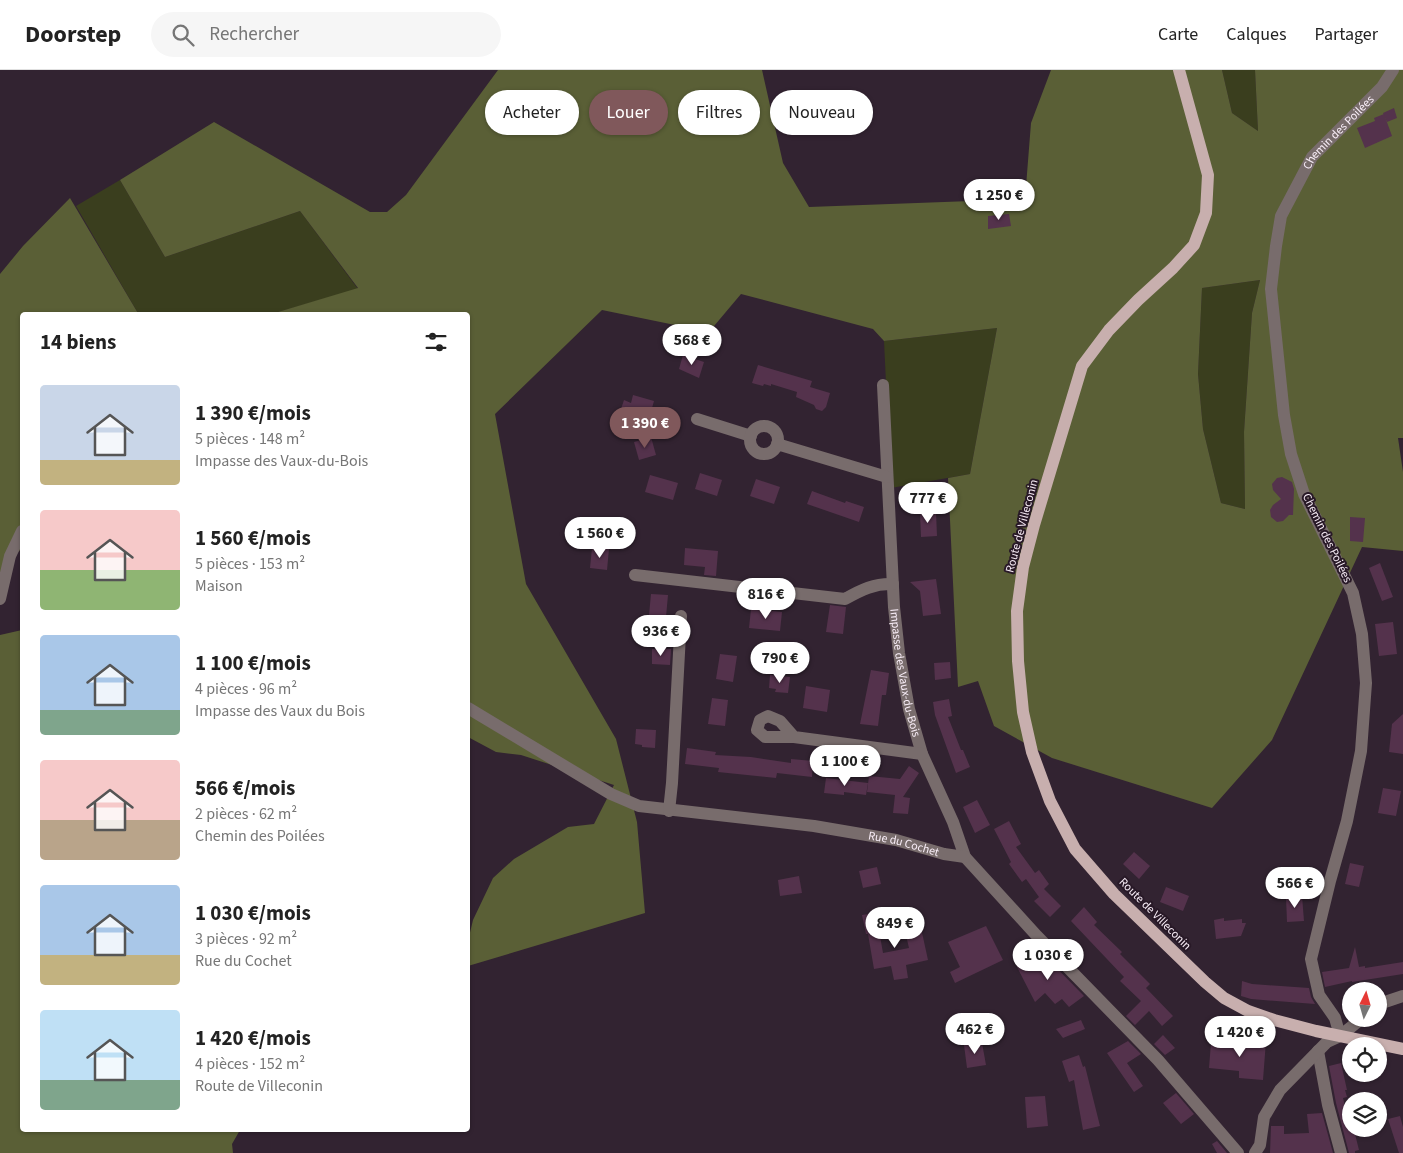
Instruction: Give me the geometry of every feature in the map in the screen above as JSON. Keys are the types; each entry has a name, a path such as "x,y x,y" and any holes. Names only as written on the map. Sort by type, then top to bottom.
{"main road":[{"name":"Route de Villeconin","path":"1179,70 1208,175 1206,213 1194,244 1174,268 1138,300 1109,330 1082,366 1023,567 1017,636 1023,712 1032,752 1050,800 1075,849 1114,894 1224,998 1248,1011 1274,1020 1403,1049"}],"street":[{"name":"Chemin des Poilées","path":"1340,1036 1335,1018 1319,995 1311,959 1332,874 1348,821 1361,751 1366,683 1362,634 1353,593 1304,494 1291,454 1284,415 1271,289 1281,216 1312,157 1382,87 1393,70"},
{"name":"Impasse des Vaux-du-Bois","path":"883,385 893,584 899,653 909,709 922,754 953,822 965,857"},
{"path":"697,419 751,436"},
{"path":"764,426 776,432 778,440 772,451 762,453 758,452 752,445 751,436 756,429 764,426"},
{"path":"777,444 887,477"},
{"path":"0,598 10,556 20,535"},
{"path":"635,575 845,599 861,590 880,584 893,584"},
{"path":"669,811 681,616"},
{"name":"Rue du Cochet","path":"470,709 611,794 639,806 669,811 814,826 896,840 944,854 965,857"},
{"path":"794,737 922,754"},
{"path":"965,857 1037,936 1158,1060 1238,1153"},
{"path":"1388,1001 1403,996"},
{"path":"1255,1153 1260,1144 1264,1117 1280,1090 1327,1042 1340,1036 1350,1028"},
{"path":"1318,1051 1328,1105 1341,1153"}],"green space":[{"path":"498,70 762,70 770,105 770,135 777,135 783,163 809,207 1025,199 1031,123 1051,70 1222,70 1232,113 1258,131 1255,70 1403,70 1403,438 1398,438 1403,472 1403,551 1362,547 1272,740 1212,808 1052,758 994,726 978,681 958,687 948,478 970,474 997,328 884,341 873,329 741,294 709,332 602,310 495,414 526,584 616,739 637,822 645,913 470,965 470,933 473,920 493,878 514,859 568,827 594,824 614,785 521,755 496,752 470,738 470,312 278,312 358,288 300,211 165,257 120,180 214,122 370,212 387,212 406,195","holes":["1260,280 1252,313 1244,432 1245,509 1221,503 1203,429 1198,374 1202,288"]},
{"path":"1222,70 1255,70 1258,131 1232,113"},
{"path":"120,180 165,257 300,211 358,289 278,312 137,312 76,206"},
{"path":"70,198 137,312 20,312 20,550 17,553 0,602 0,274 23,246"},
{"path":"1260,280 1252,313 1244,432 1245,509 1221,503 1203,429 1198,374 1202,288"},
{"path":"997,328 970,474 891,488 884,341"},
{"path":"20,630 20,1132 239,1132 232,1144 233,1153 0,1153 0,635"}],"building":[{"path":"1394,108 1397,118 1387,122 1383,113"},
{"path":"1384,114 1392,136 1365,148 1357,128 1375,121 1374,118"},
{"path":"1009,214 1011,226 988,229 988,216"},
{"path":"683,355 704,362 699,378 679,369"},
{"path":"758,365 812,381 810,387 830,393 826,407 822,411 816,409 814,405 796,397 797,392 771,384 771,386 764,384 763,386 752,383"},
{"path":"633,395 654,401 650,415 646,413 644,421 624,416 621,409 624,400 631,403"},
{"path":"651,437 656,455 639,460 634,442"},
{"path":"700,473 722,480 717,496 695,489"},
{"path":"650,475 678,483 673,500 645,492"},
{"path":"1282,477 1292,482 1294,489 1293,515 1289,515 1283,521 1277,522 1271,517 1270,510 1281,499 1273,490 1272,484 1277,478"},
{"path":"756,479 780,487 774,504 750,496"},
{"path":"812,491 845,503 846,501 864,507 859,522 807,504"},
{"path":"936,512 937,536 921,537 920,513"},
{"path":"1350,517 1365,518 1363,542 1350,541"},
{"path":"592,548 609,549 607,570 590,568"},
{"path":"685,548 718,551 716,576 704,575 705,567 684,565"},
{"path":"1380,563 1393,597 1382,601 1369,568"},
{"path":"936,579 941,614 923,616 920,591 910,582"},
{"path":"651,594 668,595 666,617 649,615"},
{"path":"830,605 846,607 843,634 826,632"},
{"path":"751,609 782,612 780,631 749,628"},
{"path":"1393,622 1397,654 1379,656 1375,624"},
{"path":"652,649 671,649 670,665 652,664"},
{"path":"720,654 737,656 733,682 716,679"},
{"path":"950,662 951,678 935,680 934,663"},
{"path":"871,670 889,673 886,695 882,695 878,726 860,724"},
{"path":"770,675 790,677 788,693 775,692 776,689 769,688"},
{"path":"806,686 830,690 827,712 803,708"},
{"path":"712,698 728,700 725,726 708,724"},
{"path":"949,699 952,716 948,717 970,767 956,773 935,715 933,702"},
{"path":"1403,714 1403,754 1389,752 1392,724"},
{"path":"636,729 656,730 655,748 642,747 642,745 635,744"},
{"path":"687,748 716,752 715,755 751,757 791,763 791,759 813,761 812,777 777,773 776,778 718,772 719,768 685,764"},
{"path":"909,766 919,773 903,797 910,798 908,814 893,813 895,795 867,792 869,776 900,779"},
{"path":"826,778 868,783 866,795 844,792 844,795 824,793"},
{"path":"1383,788 1401,791 1396,816 1378,813"},
{"path":"977,800 990,825 975,833 963,807"},
{"path":"1009,821 1021,844 1016,847 1035,873 1039,870 1049,884 1044,889 1061,906 1050,917 1034,901 1039,897 1026,879 1022,882 1009,864 1011,862 994,829"},
{"path":"1134,852 1150,866 1139,879 1123,864"},
{"path":"1350,863 1364,866 1359,887 1345,884"},
{"path":"877,867 881,884 863,888 859,871"},
{"path":"799,876 802,893 780,896 778,880"},
{"path":"1166,887 1189,896 1183,911 1160,902"},
{"path":"1302,896 1304,921 1287,922 1286,897"},
{"path":"1084,907 1097,922 1094,925 1122,952 1120,954 1150,984 1146,988 1173,1016 1162,1026 1149,1011 1135,1025 1126,1016 1141,1001 1120,981 1124,977 1071,921"},
{"path":"876,913 883,953 909,948 905,931 921,928 928,960 906,965 908,978 894,980 891,966 874,969 868,934 866,934 862,915"},
{"path":"1224,918 1224,921 1242,919 1242,923 1246,923 1241,936 1216,939 1214,920"},
{"path":"986,926 1003,960 955,983 950,972 960,967 948,942"},
{"path":"1355,947 1359,967 1365,966 1365,968 1403,962 1403,974 1342,982 1325,987 1322,972 1349,968"},
{"path":"1039,950 1084,996 1069,1007 1062,999 1055,1004 1045,993 1035,1002 1017,967"},
{"path":"1242,981 1252,984 1309,988 1315,1004 1251,999 1241,996"},
{"path":"1081,1020 1085,1029 1063,1038 1056,1029"},
{"path":"1163,1035 1175,1048 1165,1055 1154,1044"},
{"path":"1243,1039 1266,1041 1263,1080 1239,1078 1239,1071 1209,1068 1211,1043 1242,1045"},
{"path":"1128,1041 1141,1054 1127,1063 1143,1086 1134,1092 1107,1053"},
{"path":"982,1043 986,1065 967,1068 964,1045"},
{"path":"1079,1055 1083,1067 1085,1066 1100,1126 1083,1130 1074,1080 1069,1082 1062,1061"},
{"path":"1341,1063 1342,1082 1345,1082 1347,1090 1342,1092 1342,1126 1336,1103 1329,1066"},
{"path":"1176,1093 1194,1114 1181,1124 1163,1103"},
{"path":"1045,1096 1048,1126 1027,1128 1025,1097"},
{"path":"1322,1113 1333,1153 1270,1153 1271,1126 1284,1126 1284,1134 1309,1133 1307,1114"},
{"path":"1400,1116 1403,1127 1403,1153 1399,1153 1388,1119"},
{"path":"1345,1137 1356,1137 1359,1150 1355,1151 1355,1153 1349,1153"},
{"path":"1217,1141 1227,1153 1217,1153 1212,1144"}]}
